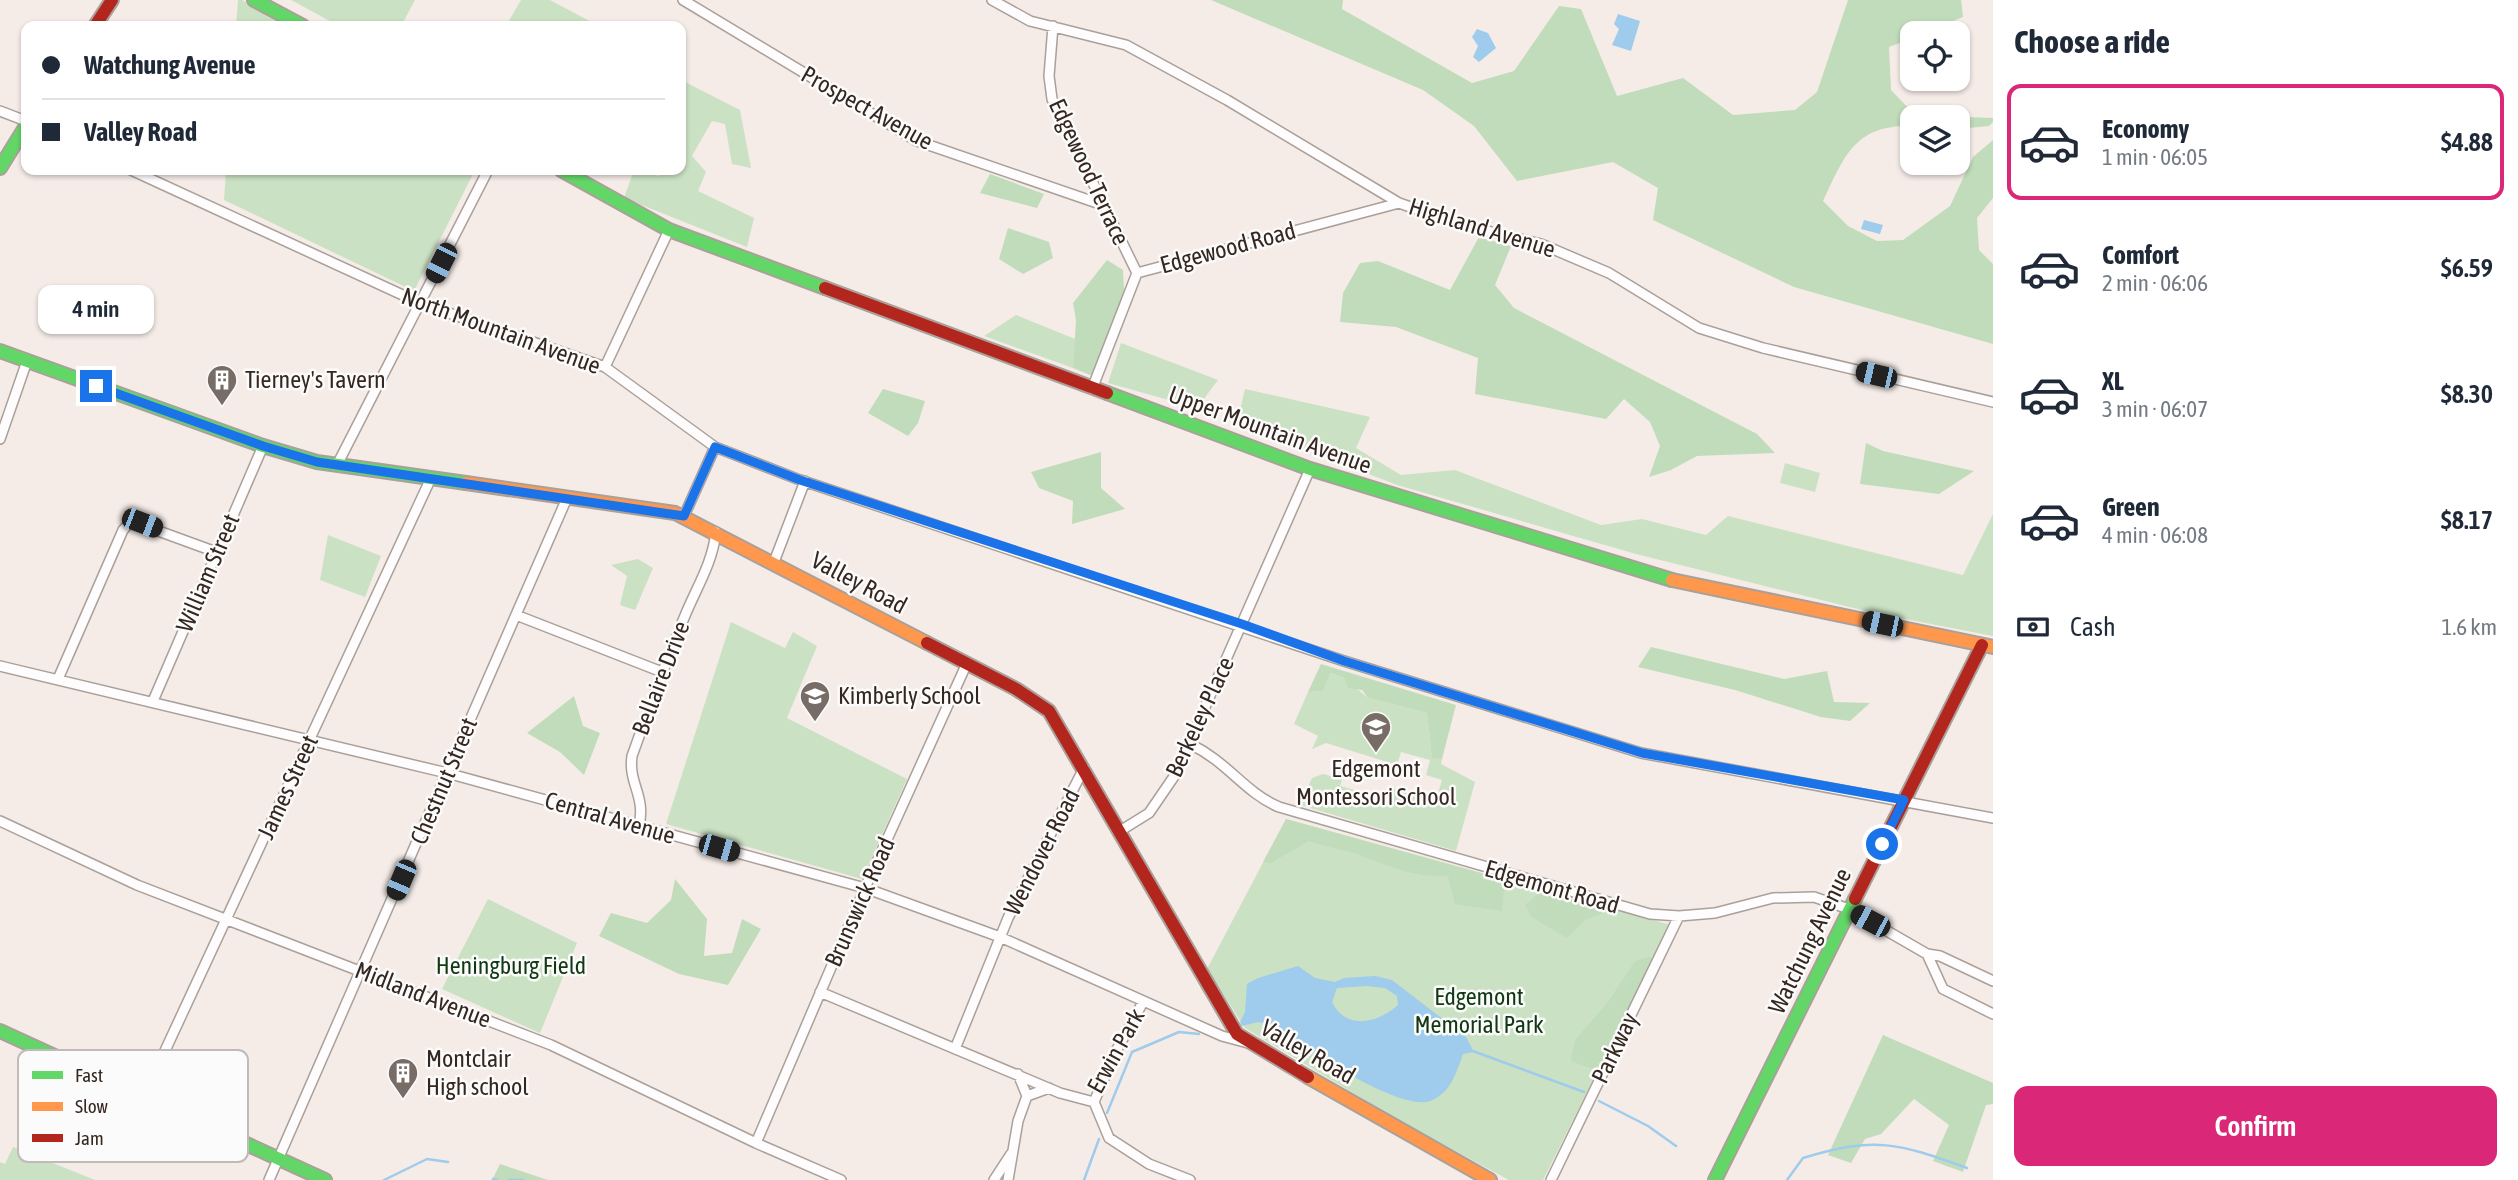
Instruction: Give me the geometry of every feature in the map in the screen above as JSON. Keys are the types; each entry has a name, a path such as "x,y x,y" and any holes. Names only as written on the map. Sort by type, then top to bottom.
{"street":[{"path":"98,21 113,0"},
{"path":"254,0 294,21"},
{"name":"Prospect Avenue","path":"683,0 917,141 1103,205"},
{"name":"Highland Avenue","path":"992,0 1030,20 1126,45 1227,100 1399,202 1459,224 1541,244 1609,273 1699,328 1763,348 1993,402"},
{"name":"Edgewood Terrace","path":"1053,26 1049,76 1052,99 1137,273"},
{"path":"0,111 21,121"},
{"path":"0,168 21,132"},
{"name":"North Mountain Avenue","path":"142,175 420,303 605,367 715,447 805,481 1242,624 1344,661 1642,753 1993,818"},
{"path":"337,465 485,175"},
{"name":"Upper Mountain Avenue","path":"570,175 669,230 1310,470 1663,578 1988,646"},
{"name":"Edgewood Road","path":"1092,388 1137,273 1399,202"},
{"path":"605,367 669,230"},
{"name":"Valley Road","path":"0,351 263,446 337,465 684,516 1016,689 1049,711 1226,1017 1248,1043 1484,1179"},
{"path":"0,439 27,361"},
{"name":"William Street","path":"153,701 263,446"},
{"path":"684,516 715,447"},
{"name":"Berkeley Place","path":"1120,831 1155,807 1190,744 1310,470"},
{"name":"James Street","path":"166,1050 431,478"},
{"path":"775,562 805,481"},
{"name":"Chestnut Street","path":"269,1180 567,498"},
{"path":"58,680 123,530 131,521 216,552"},
{"name":"Bellaire Drive","path":"639,826 643,809 630,770 631,763 662,672 693,596 709,569 716,532"},
{"path":"516,615 662,672"},
{"name":"Watchung Avenue","path":"1718,1179 1904,800 1988,646"},
{"name":"Brunswick Road","path":"756,1143 865,888 967,663"},
{"name":"Central Avenue","path":"0,666 447,773 865,888 1000,937 1143,1002 1236,1041 1248,1043"},
{"name":"Edgemont Road","path":"1190,744 1214,756 1259,797 1279,807 1626,909 1679,916 1723,911 1773,898 1799,895 1827,900 1849,909 1927,954 1950,960 1993,981"},
{"name":"Wendover Road","path":"1000,937 1084,768"},
{"name":"Midland Avenue","path":"0,821 137,886 551,1045 756,1143 841,1180"},
{"name":"Parkway","path":"1551,1180 1679,916"},
{"path":"956,1049 1000,937"},
{"path":"1927,954 1943,989 1993,1014"},
{"name":"Erwin Park","path":"820,992 1049,1088 1094,1102 1143,1002"},
{"path":"1203,1025 1216,1025 1226,1017"},
{"path":"0,1031 42,1050"},
{"path":"1008,1180 1027,1096 1018,1074"},
{"name":"Erwin Park","path":"1027,1096 1049,1088"},
{"path":"1094,1102 1109,1138 1149,1164 1190,1180"},
{"path":"248,1144 325,1180"},
{"path":"994,1180 1012,1153"}],"green space":[{"path":"238,0 242,0 281,21 236,21"},
{"path":"291,0 415,0 404,21 330,21"},
{"path":"521,0 550,0 590,21 509,21"},
{"path":"1211,0 1343,0 1342,9 1472,83 1514,71 1559,6 1581,9 1617,96 1683,78 1733,115 1795,110 1817,92 1848,0 1961,0 1963,17 1953,21 1900,21 1900,43 1889,47 1891,90 1905,105 1900,105 1900,127 1878,130 1854,146 1838,170 1823,201 1848,226 1877,241 1903,240 1950,206 1965,175 1970,175 1973,157 1993,140 1993,198 1977,218 1979,250 1993,264 1993,344 1794,287 1653,220 1658,188 1613,162 1517,181 1474,126 1423,90"},
{"path":"686,83 740,110 751,168 732,164 725,124 712,121 692,156 706,172 698,191 754,218 747,247 624,198 632,175 686,175"},
{"path":"1970,117 1993,118 1989,126 1970,128"},
{"path":"990,174 1044,194 1037,208 980,193"},
{"path":"226,175 472,175 414,291 224,200"},
{"path":"1008,228 1049,242 1053,258 1023,274 999,259"},
{"path":"1479,237 1511,246 1495,285 1514,308 1757,434 1775,453 1697,456 1671,470 1649,477 1660,446 1650,422 1624,399 1606,419 1475,394 1478,358 1396,327 1340,322 1343,293 1360,263 1378,261 1450,290"},
{"path":"1107,260 1123,270 1124,290 1095,377 1073,368 1076,320 1073,303"},
{"path":"1016,315 1075,339 1073,368 984,336"},
{"path":"1121,343 1218,380 1197,408 1108,383"},
{"path":"883,389 925,401 918,423 908,436 868,413"},
{"path":"1245,389 1370,417 1356,448 1401,475 1455,470 1601,525 1642,519 1706,535 1728,516 1963,575 1993,514 1993,636 1874,613 1636,554 1397,485 1237,423"},
{"path":"1866,443 1883,451 1974,471 1939,494 1860,484"},
{"path":"1101,452 1101,488 1125,509 1072,524 1073,501 1039,488 1031,472"},
{"path":"1785,463 1820,473 1815,492 1780,483"},
{"path":"328,535 381,556 365,597 320,580"},
{"path":"638,559 653,568 635,610 620,605 627,576 611,565"},
{"path":"731,622 785,648 793,632 817,646 787,718 907,779 862,879 666,824"},
{"path":"1651,647 1784,679 1827,671 1834,702 1870,703 1850,721 1821,717 1735,690 1638,667"},
{"path":"1321,664 1456,705 1442,759 1432,758 1427,713 1368,698 1362,690 1348,688 1344,678 1330,673 1323,691 1308,692"},
{"name":"Edgemont Montessori School","path":"1329,673 1344,678 1368,698 1427,713 1432,757 1442,759 1441,764 1475,782 1456,851 1300,805 1312,778 1323,774 1342,779 1340,786 1387,799 1391,788 1436,800 1442,780 1426,775 1430,760 1401,752 1397,765 1326,743 1312,749 1318,736 1294,724 1308,692 1323,691"},
{"path":"574,696 583,726 600,733 584,775 560,752 527,733"},
{"name":"Edgemont Memorial Park","path":"1286,819 1671,925 1543,1180 1509,1180 1398,1120 1245,1028 1207,969"},
{"path":"1286,819 1505,880 1502,911 1455,904 1448,876 1404,871 1308,841 1272,863 1263,862"},
{"path":"675,879 707,919 704,956 732,953 742,919 761,929 728,985 679,974 599,936 611,913 647,923 671,900"},
{"path":"1543,890 1613,909 1585,920 1567,938 1532,917 1525,905"},
{"name":"Heningburg Field","path":"488,899 577,943 540,1033 442,989"},
{"path":"1648,957 1654,959 1598,1071 1571,1061 1575,1040 1608,1002 1635,961"},
{"path":"1883,1035 1993,1083 1993,1104 1986,1105 1963,1172 1933,1161 1949,1125 1914,1099 1881,1134 1865,1139 1851,1163 1828,1155"},
{"path":"13,1147 18,1149 18,1162 50,1162 95,1180 0,1180 0,1162 5,1164"},
{"path":"500,1164 548,1180 492,1180"}],"water":[{"path":"1618,14 1640,21 1631,51 1612,45 1619,29 1614,24"},
{"path":"1477,29 1488,33 1496,48 1479,62 1473,57 1478,46 1472,37"},
{"path":"1864,220 1883,225 1880,234 1861,229"},
{"path":"1298,966 1315,978 1335,982 1344,978 1375,976 1392,980 1466,1037 1474,1052 1463,1054 1448,1088 1430,1101 1415,1102 1396,1096 1348,1074 1267,1024 1258,1022 1242,1026 1240,1022 1245,1012 1247,984","holes":["1337,988 1385,988 1397,996 1398,1005 1372,1020 1345,1017 1332,1002"]}],"waterway":[{"path":"1107,1113 1132,1052 1179,1032 1199,1034"},
{"path":"1473,1051 1584,1092"},
{"path":"1599,1101 1648,1126 1676,1146"},
{"path":"1084,1180 1099,1139"},
{"path":"1787,1180 1803,1158 1868,1145 1904,1148 1967,1168"},
{"path":"384,1180 427,1159 448,1162"},
{"path":"493,1179 497,1180"},
{"path":"509,1180 523,1180"}],"traffic: fast":[{"path":"254,0 294,21"},
{"path":"0,168 21,134"},
{"path":"570,175 669,230 825,288"},
{"path":"0,351 263,446 317,462 466,483"},
{"path":"1107,393 1310,469 1672,580"},
{"path":"1715,1180 1855,899"},
{"path":"0,1031 41,1050"},
{"path":"248,1145 325,1180"}],"traffic: slow":[{"path":"466,483 675,513 927,643"},
{"path":"1672,580 1993,647"},
{"path":"1308,1077 1490,1180"}],"traffic: jam":[{"path":"98,21 112,0"},
{"path":"825,288 1107,393"},
{"path":"927,643 1016,689 1049,711 1237,1034 1308,1077"},
{"path":"1855,899 1982,645"}],"place":[{"name":"Tierney's Tavern","path":"222,407"},
{"name":"Kimberly School","path":"815,723"},
{"name":"Edgemont Montessori School","path":"1376,754"},
{"name":"Montclair High school","path":"403,1100"}],"route":[{"path":"96,386 263,446 317,462 684,516 715,447 800,480 1242,624 1344,661 1642,753 1904,800 1882,844"}]}
